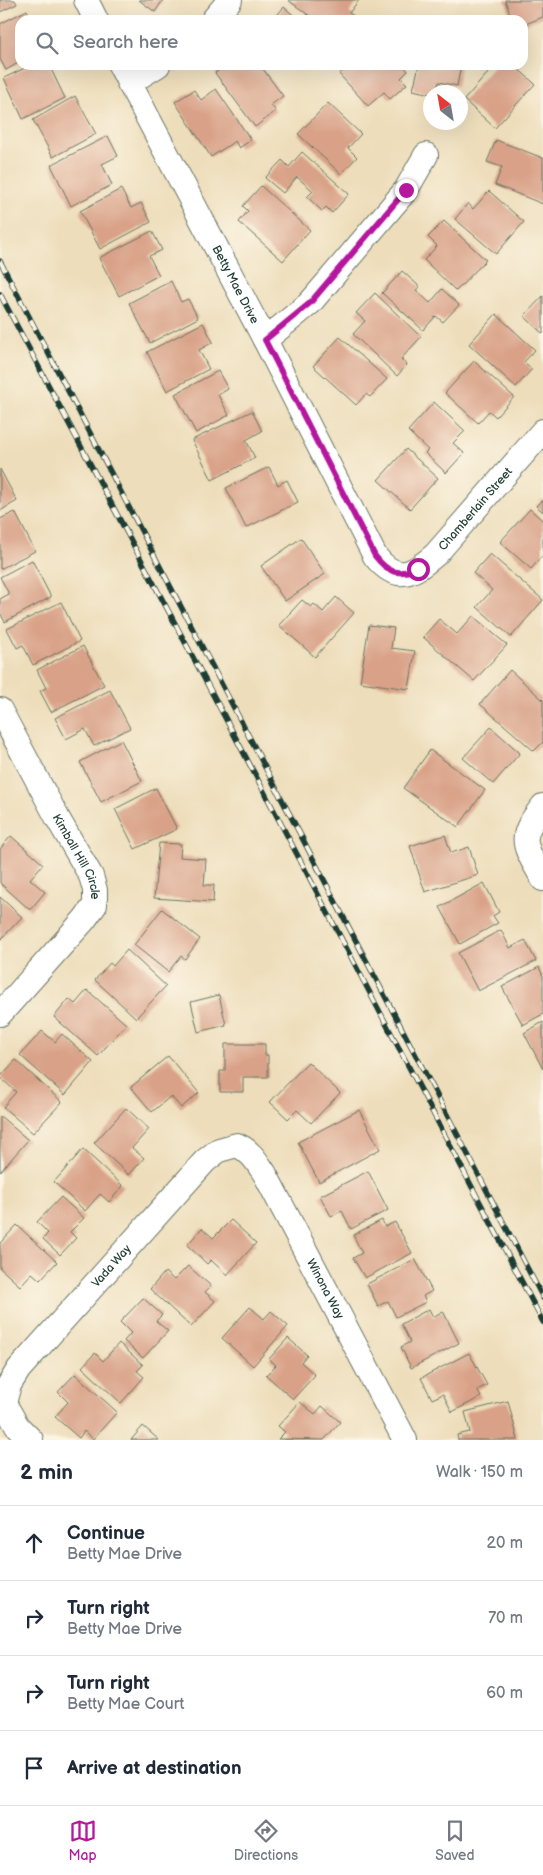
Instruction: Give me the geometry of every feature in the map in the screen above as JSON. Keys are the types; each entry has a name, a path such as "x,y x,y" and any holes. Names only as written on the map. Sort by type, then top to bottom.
{"street":[{"path":"86,0 94,15"},
{"path":"217,15 230,0"},
{"path":"124,74 139,70"},
{"name":"Betty Mae Drive","path":"124,74 265,340 375,556 384,567 400,574"},
{"path":"265,340 310,303 406,190 426,156"},
{"name":"Chamberlain Street","path":"400,574 418,569 436,554 543,431"},
{"name":"Kimball Hill Circle","path":"0,710 58,819 91,876 95,890 95,905 84,920 0,1014"},
{"path":"543,806 531,820 525,832 526,844 543,879"},
{"name":"Vada Way","path":"31,1440 17,1426 4,1403 8,1385 19,1370 205,1161 219,1150 237,1145"},
{"name":"Winona Way","path":"237,1145 246,1149 264,1174 405,1440"}],"building":[{"path":"0,0 15,0 17,4 0,12"},
{"path":"139,0 163,0 155,12"},
{"path":"288,0 359,0 349,13 352,15 308,15"},
{"path":"505,0 543,0 543,17 528,23 528,15 510,15"},
{"path":"284,7 293,15 277,15"},
{"path":"27,10 30,15 17,15"},
{"path":"15,16 15,65 6,70 0,59 0,24"},
{"path":"21,70 51,70 65,98 23,119 4,78"},
{"path":"219,70 264,70 283,96 271,105 276,111 255,127 215,73"},
{"path":"343,70 408,71 401,78 407,84 390,99 384,92 368,106 339,74"},
{"path":"418,70 460,70 457,85 439,82 438,85 423,85 423,92 413,90"},
{"path":"491,70 520,70 535,84 495,128 468,104 468,95"},
{"path":"216,89 251,140 239,148 235,141 211,157 175,102 194,90 201,100"},
{"path":"75,96 96,134 53,157 33,120"},
{"path":"328,103 361,134 348,148 357,157 341,174 298,134"},
{"path":"108,136 118,156 102,164 112,185 71,206 51,165"},
{"path":"496,140 543,158 543,204 495,185 502,167 487,162"},
{"path":"302,152 349,194 332,213 326,207 322,211 307,197 313,191 297,177 283,193 265,178 282,160 289,167"},
{"path":"261,186 310,230 283,261 239,222 248,211 243,206"},
{"path":"121,189 131,208 141,203 151,222 100,249 80,211"},
{"path":"489,191 524,222 496,254 455,219 468,203 473,209"},
{"path":"444,221 486,260 456,291 424,260 437,246 428,237"},
{"path":"152,231 162,250 149,256 159,275 119,296 99,258"},
{"path":"402,271 420,287 416,290 430,303 442,289 459,305 443,322 436,316 423,330 382,293"},
{"path":"171,281 181,302 188,299 198,318 150,343 129,303"},
{"path":"375,293 421,337 401,359 407,365 397,376 353,334 365,321 356,313"},
{"path":"543,296 543,334 524,316"},
{"path":"496,314 535,350 524,362 532,369 516,387 469,344"},
{"path":"203,323 213,342 199,350 209,369 167,391 147,352"},
{"path":"340,337 387,379 370,397 366,394 356,405 313,366"},
{"path":"474,361 514,397 496,417 489,411 478,423 445,393"},
{"path":"218,371 228,389 218,395 229,415 196,433 175,394"},
{"path":"434,402 465,431 453,443 464,453 446,473 425,453 428,450 408,431"},
{"path":"252,411 262,431 246,440 255,458 212,480 192,440"},
{"path":"406,449 438,478 410,509 378,480"},
{"path":"269,467 278,485 287,480 298,502 246,528 226,488"},
{"path":"0,469 17,501 0,511"},
{"path":"543,499 543,512 536,506"},
{"path":"530,509 543,521 543,555 531,569 500,542"},
{"path":"15,512 35,551 0,569 0,519"},
{"path":"301,538 325,574 285,601 261,566"},
{"path":"490,554 543,600 511,637 477,607 492,590 473,573"},
{"path":"32,560 51,597 5,622 0,613 0,599 9,594 0,577"},
{"path":"336,597 354,613 315,657 279,625 302,600 311,607 314,604 323,612"},
{"path":"61,602 80,641 33,665 23,645 17,648 7,629"},
{"path":"473,616 507,645 474,681 423,637 439,619 457,634"},
{"path":"369,625 394,628 391,648 415,651 409,689 360,682"},
{"path":"83,646 104,685 51,712 40,691 46,688 37,670"},
{"path":"510,670 543,700 543,742 534,751 480,704"},
{"path":"110,690 130,728 94,746 85,729 66,739 55,718"},
{"path":"491,727 520,753 493,784 463,758"},
{"path":"121,740 142,781 101,802 80,762"},
{"path":"430,750 485,790 458,827 403,788"},
{"path":"156,788 177,829 135,849 115,809"},
{"path":"445,835 451,853 469,847 478,875 425,892 410,846"},
{"path":"11,836 43,864 30,879 45,892 30,910 0,883 0,849"},
{"path":"159,843 181,844 180,857 206,859 204,885 214,885 213,902 154,898"},
{"path":"484,883 499,912 493,916 498,923 460,944 440,907"},
{"path":"0,897 22,917 0,940"},
{"path":"162,909 200,939 185,959 181,956 168,972 134,945"},
{"path":"501,930 510,948 525,940 536,961 478,991 458,953"},
{"path":"127,950 166,986 136,1018 95,980 110,963 113,966"},
{"path":"539,967 543,976 543,1014 523,1025 502,987"},
{"path":"87,990 126,1024 98,1056 54,1017 69,999 75,1004"},
{"path":"219,995 226,1025 198,1032 191,1002"},
{"path":"543,1022 543,1069 524,1033"},
{"path":"42,1031 55,1042 62,1034 93,1062 65,1095 20,1055"},
{"path":"225,1044 265,1044 265,1055 268,1055 268,1077 243,1077 243,1092 220,1092 220,1071 225,1071"},
{"path":"168,1056 199,1093 181,1108 171,1096 152,1112 131,1087"},
{"path":"16,1060 62,1102 33,1133 3,1107 16,1092 0,1077"},
{"path":"308,1062 340,1093 311,1123 297,1110 288,1119 270,1102"},
{"path":"126,1108 149,1129 132,1148 144,1158 129,1175 94,1143"},
{"path":"359,1110 380,1149 319,1182 298,1142"},
{"path":"0,1116 28,1140 0,1172"},
{"path":"83,1149 123,1186 109,1202 100,1194 85,1211 54,1182"},
{"path":"368,1171 388,1210 351,1229 342,1211 331,1216 320,1196"},
{"path":"61,1197 84,1218 70,1232 76,1238 60,1255 43,1239 48,1233 37,1222"},
{"path":"231,1220 256,1243 227,1275 211,1260 207,1264 187,1245 202,1228 213,1238"},
{"path":"382,1220 385,1227 395,1222 412,1253 365,1278 353,1258 362,1253 353,1235"},
{"path":"17,1225 57,1262 40,1280 32,1273 20,1286 0,1268 0,1243"},
{"path":"415,1259 432,1291 423,1296 426,1302 396,1317 388,1301 378,1306 367,1284"},
{"path":"188,1266 211,1286 205,1292 215,1301 191,1327 150,1289 165,1272 174,1280"},
{"path":"143,1298 162,1315 156,1321 168,1331 143,1358 124,1341 131,1333 120,1322"},
{"path":"250,1307 264,1319 271,1311 288,1326 253,1366 222,1338"},
{"path":"429,1309 433,1317 443,1311 459,1343 411,1368 401,1347 410,1342 401,1324"},
{"path":"288,1338 307,1355 301,1362 315,1375 293,1399 266,1375 276,1365 269,1359"},
{"path":"119,1343 143,1365 137,1371 144,1377 121,1403 82,1367 95,1353 103,1361"},
{"path":"469,1353 487,1385 477,1390 481,1397 452,1412 443,1394 432,1399 421,1378"},
{"path":"75,1374 117,1412 93,1439 84,1431 79,1438 55,1417 68,1402 58,1392"},
{"path":"508,1401 518,1440 458,1440 457,1435 470,1432 465,1412"},
{"path":"300,1402 315,1414 322,1406 340,1422 324,1440 278,1439 285,1432 278,1426"},
{"path":"143,1426 159,1440 131,1440"}],"railway":[{"path":"0,261 543,1298"},
{"path":"0,294 543,1322"}],"route":[{"path":"406,190 310,303 265,340 375,556 384,567 400,574 418,569"}]}
